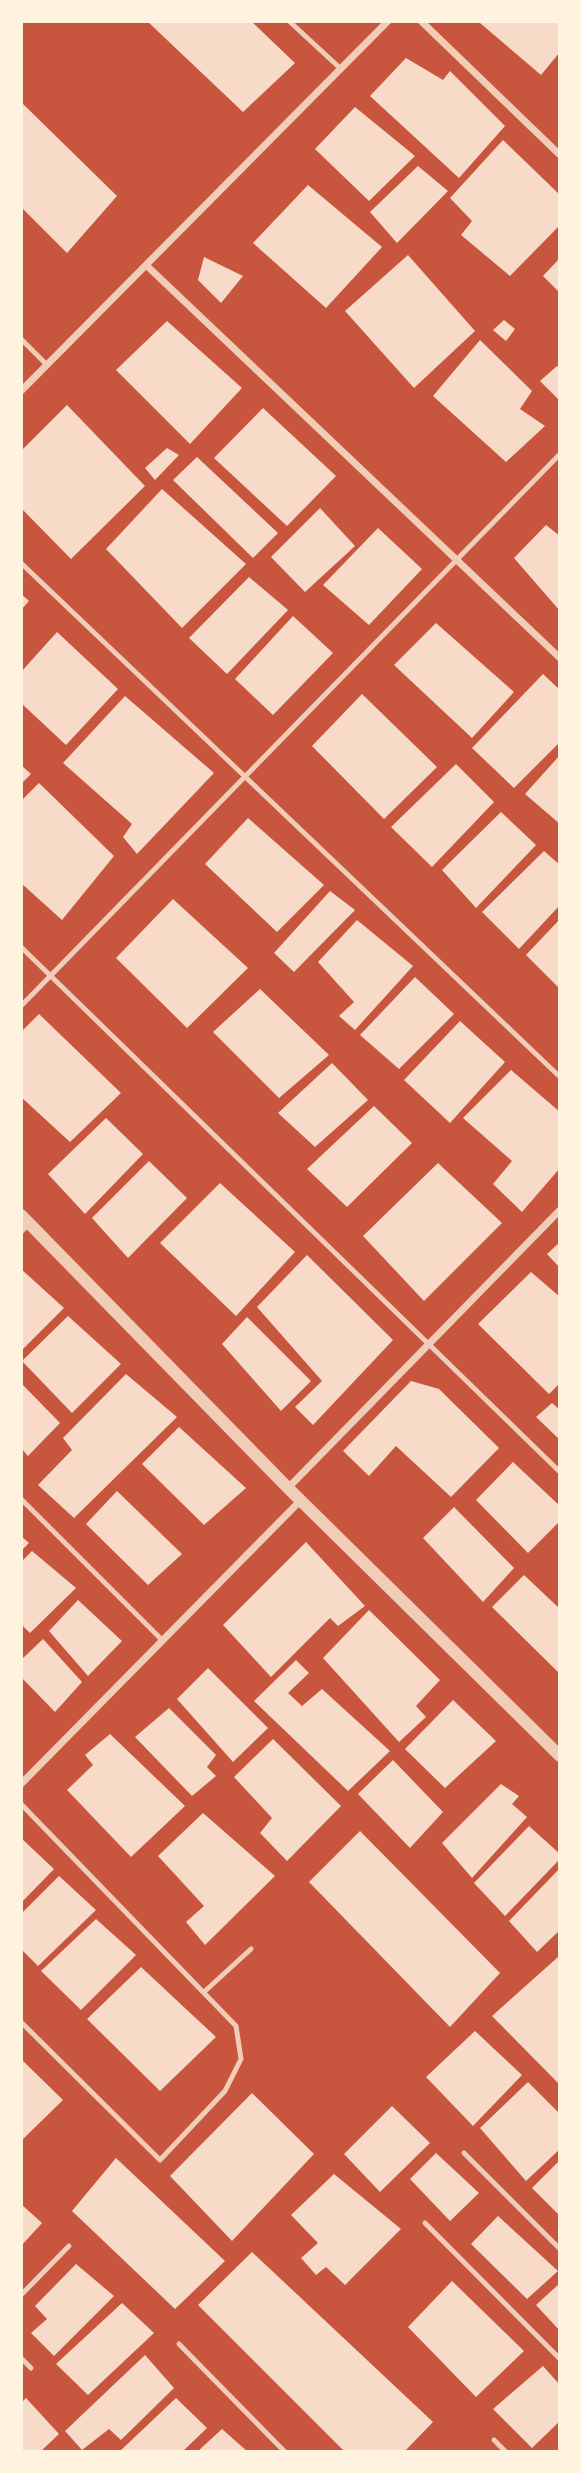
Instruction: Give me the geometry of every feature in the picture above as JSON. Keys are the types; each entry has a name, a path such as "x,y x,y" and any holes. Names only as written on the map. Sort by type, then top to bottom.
{"street":[{"path":"21,391 388,21"},
{"path":"421,21 560,155"},
{"path":"146,265 560,658"},
{"path":"288,1488 560,1210"},
{"path":"24,1223 560,1756"},
{"path":"22,1779 163,1641 301,1500"}],"lane":[{"path":"289,21 341,69"},
{"path":"21,339 47,365"},
{"path":"21,1006 560,454"},
{"path":"21,562 560,1077"},
{"path":"21,947 560,1472"},
{"path":"21,1499 163,1641"},
{"path":"21,1804 236,2026 241,2059 225,2091 160,2160 21,2022"},
{"path":"204,1992 251,1949"},
{"path":"464,2153 560,2249"},
{"path":"425,2223 560,2359"},
{"path":"21,2295 69,2246"},
{"path":"179,2344 285,2452"},
{"path":"21,2358 31,2368"},
{"path":"494,2440 506,2452"}],"building":[{"path":"147,21 251,21 295,63 243,112"},
{"path":"560,21 560,52 541,75 480,23"},
{"path":"406,58 443,80 450,71 505,126 459,178 370,96"},
{"path":"21,102 117,196 67,253 21,207"},
{"path":"355,107 415,156 369,201 315,149"},
{"path":"503,140 560,195 560,225 510,276 461,235 472,221 450,198"},
{"path":"418,166 448,191 397,243 370,212"},
{"path":"308,185 382,247 326,308 253,243"},
{"path":"408,255 475,331 414,388 345,311"},
{"path":"204,257 243,276 221,303 198,280"},
{"path":"560,258 560,293 543,276"},
{"path":"504,320 515,329 506,341 493,330"},
{"path":"167,321 242,388 190,444 116,370"},
{"path":"480,340 532,391 520,409 545,426 506,462 433,396"},
{"path":"557,366 560,368 560,401 540,381"},
{"path":"67,405 145,486 71,559 21,508 21,451"},
{"path":"263,408 336,476 287,526 214,458"},
{"path":"167,448 179,455 155,480 145,468"},
{"path":"197,457 278,533 253,558 173,480"},
{"path":"162,489 246,564 182,628 106,549"},
{"path":"320,508 355,546 305,592 271,557"},
{"path":"546,525 560,536 560,611 514,558"},
{"path":"378,528 422,569 369,625 323,585"},
{"path":"249,577 288,610 227,674 189,638"},
{"path":"21,594 29,601 21,610"},
{"path":"293,616 333,653 273,715 235,679"},
{"path":"436,623 514,692 472,738 394,665"},
{"path":"57,632 118,689 66,745 21,703 21,672"},
{"path":"543,674 560,690 560,742 514,788 472,748"},
{"path":"362,694 437,767 384,819 312,746"},
{"path":"125,696 214,773 137,854 123,837 132,824 63,763"},
{"path":"560,755 560,824 525,794"},
{"path":"456,764 494,802 432,867 391,827"},
{"path":"21,765 31,774 21,784"},
{"path":"39,783 114,856 62,920 21,883 21,801"},
{"path":"501,812 536,845 476,908 442,870"},
{"path":"248,818 324,885 277,932 205,864"},
{"path":"544,851 560,865 560,905 519,949 482,912"},
{"path":"330,891 355,910 294,972 274,953"},
{"path":"173,899 248,968 187,1028 116,958"},
{"path":"560,919 560,989 526,955"},
{"path":"357,920 413,966 355,1030 339,1016 354,1002 318,962"},
{"path":"415,977 454,1014 399,1069 360,1035"},
{"path":"260,989 329,1055 279,1098 213,1032"},
{"path":"39,1014 121,1093 70,1142 21,1097 21,1032"},
{"path":"460,1021 505,1062 450,1123 404,1080"},
{"path":"332,1063 368,1100 315,1147 278,1113"},
{"path":"511,1070 560,1112 560,1168 522,1212 493,1184 512,1161 463,1118"},
{"path":"374,1106 412,1143 347,1207 307,1169"},
{"path":"106,1118 143,1154 85,1214 48,1174"},
{"path":"149,1161 187,1198 128,1258 92,1218"},
{"path":"438,1163 502,1223 424,1301 363,1236"},
{"path":"220,1183 295,1252 236,1316 160,1243"},
{"path":"560,1242 560,1268 547,1254"},
{"path":"307,1255 393,1340 313,1425 295,1407 322,1381 257,1307"},
{"path":"21,1269 64,1308 21,1351"},
{"path":"531,1272 560,1297 560,1383 549,1394 478,1324"},
{"path":"68,1316 121,1364 72,1413 22,1361"},
{"path":"247,1317 311,1381 281,1411 222,1344"},
{"path":"126,1374 177,1417 74,1518 38,1485 72,1450 63,1438"},
{"path":"411,1381 439,1389 499,1448 451,1497 396,1446 369,1476 343,1451"},
{"path":"21,1383 60,1423 28,1456 21,1448"},
{"path":"552,1403 560,1410 560,1440 536,1417"},
{"path":"179,1427 246,1488 204,1525 142,1464"},
{"path":"513,1462 560,1506 560,1521 528,1553 476,1500"},
{"path":"117,1491 182,1554 148,1585 86,1524"},
{"path":"454,1507 514,1568 483,1602 423,1538"},
{"path":"21,1536 29,1543 21,1551"},
{"path":"306,1542 365,1606 338,1626 330,1618 271,1677 223,1625"},
{"path":"32,1551 76,1588 30,1633 21,1624 21,1562"},
{"path":"524,1575 560,1609 560,1674 492,1607"},
{"path":"78,1600 122,1641 88,1676 49,1631"},
{"path":"369,1610 440,1680 416,1706 426,1717 399,1742 323,1658"},
{"path":"43,1639 82,1682 55,1712 21,1677 21,1660"},
{"path":"296,1660 309,1673 288,1693 302,1706 322,1689 390,1751 348,1791 254,1701"},
{"path":"208,1668 268,1728 233,1762 177,1699"},
{"path":"453,1700 496,1741 445,1788 405,1749"},
{"path":"169,1708 216,1755 207,1767 216,1776 192,1796 135,1737"},
{"path":"110,1734 185,1806 131,1857 67,1790 93,1765 85,1755"},
{"path":"273,1739 341,1806 287,1861 260,1833 272,1818 234,1777"},
{"path":"393,1760 443,1812 410,1848 358,1794"},
{"path":"501,1784 519,1796 512,1804 527,1817 472,1878 442,1843"},
{"path":"203,1813 275,1876 205,1945 186,1922 204,1906 158,1856"},
{"path":"529,1826 560,1854 560,1859 505,1916 474,1883"},
{"path":"360,1831 500,1973 450,2027 309,1882"},
{"path":"21,1838 54,1869 21,1903"},
{"path":"560,1868 560,1930 537,1952 509,1921"},
{"path":"59,1876 96,1910 38,1966 21,1949 21,1914"},
{"path":"96,1919 136,1955 81,2010 41,1971"},
{"path":"558,1957 560,1959 560,2085 492,2016"},
{"path":"141,1967 216,2037 160,2091 87,2019"},
{"path":"475,2031 522,2075 473,2126 426,2077"},
{"path":"21,2059 63,2100 21,2141"},
{"path":"528,2082 560,2114 560,2149 526,2181 480,2128"},
{"path":"252,2093 314,2154 232,2241 170,2176"},
{"path":"392,2106 430,2143 380,2192 344,2154"},
{"path":"436,2153 479,2193 450,2221 410,2179"},
{"path":"116,2158 225,2261 175,2309 72,2211"},
{"path":"560,2160 560,2216 532,2188"},
{"path":"334,2174 401,2229 345,2285 326,2267 316,2275 301,2258 318,2243 291,2215"},
{"path":"21,2204 42,2223 21,2246"},
{"path":"498,2216 558,2271 527,2299 471,2244"},
{"path":"252,2252 433,2422 404,2452 345,2452 198,2305"},
{"path":"76,2264 114,2296 54,2356 31,2333 47,2319 35,2306"},
{"path":"452,2281 524,2351 476,2397 408,2327"},
{"path":"560,2283 560,2331 536,2305"},
{"path":"122,2303 154,2333 88,2395 56,2364"},
{"path":"145,2355 174,2388 121,2440 109,2429 82,2450 65,2431"},
{"path":"543,2366 560,2385 560,2421 532,2448 493,2409"},
{"path":"26,2398 59,2434 40,2452 21,2452 21,2403"},
{"path":"176,2398 207,2428 182,2452 119,2452"},
{"path":"222,2429 248,2452 197,2452"}]}
